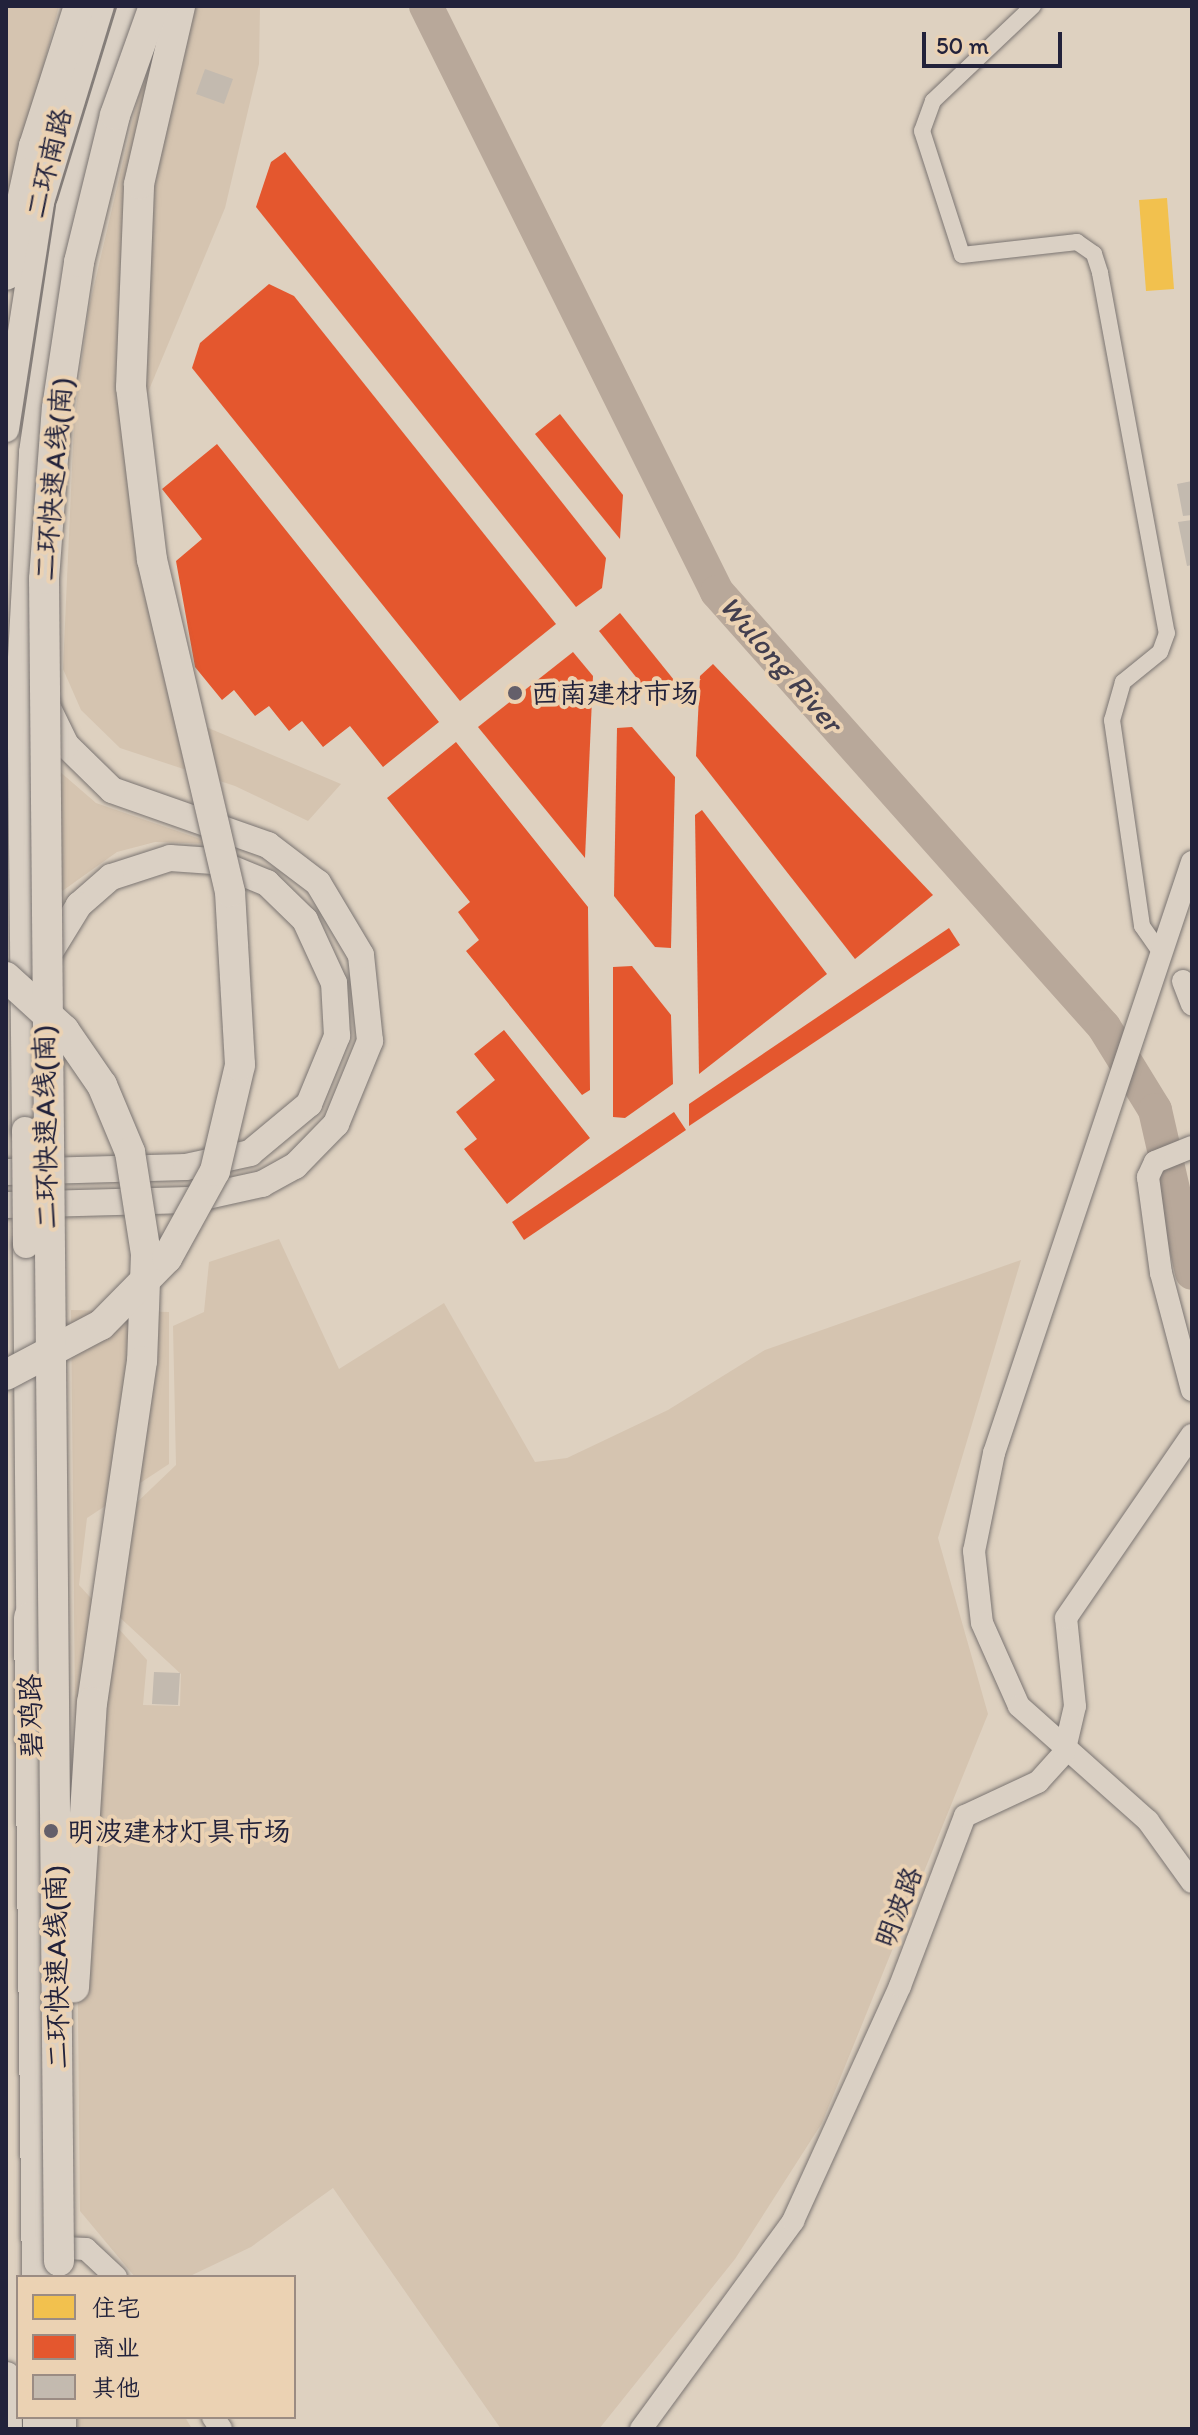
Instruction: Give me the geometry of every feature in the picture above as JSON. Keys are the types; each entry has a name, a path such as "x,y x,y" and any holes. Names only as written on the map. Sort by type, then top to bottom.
{"highway":[{"path":"6,217 79,6"},
{"name":"二环快速A线(南)","path":"48,2266 44,579 54,438 79,262 115,115 154,6"},
{"path":"6,1375 101,1325 167,1258 215,1171 240,1065 230,892 152,560 131,387 139,184 180,6"},
{"path":"6,275 48,95"},
{"path":"6,977 64,1030 113,1106 138,1186 146,1254 142,1361 92,1702 48,2266"},
{"name":"碧鸡路","path":"29,1617 48,2266"},
{"path":"6,2377 7,2429"}],"main road":[{"name":"二环南路","path":"6,429 41,202 101,6"},
{"name":"二环南路","path":"23,578 36,405 58,258 94,109 131,6"},
{"name":"碧鸡路","path":"23,578 29,1617"},
{"path":"6,1205 189,1200 279,1176 323,1140 348,1105 365,1062 371,1019 353,936 303,869 250,837 130,799 80,764 43,696 23,578"},
{"path":"6,1172 186,1167 236,1158 275,1139 309,1104 333,1053 337,1001 323,950 281,894 236,867 191,857 130,868 79,905 53,943 28,1020 24,1081"}],"street":[{"path":"1033,6 933,101 922,131 962,255 1077,242 1094,254 1100,273 1167,633 1160,652 1123,682 1112,720 1142,926 1162,955"},
{"path":"1192,862 994,1453 975,1539 976,1589 994,1661 1019,1706 1064,1753 1148,1821 1192,1882"},
{"path":"1183,981 1192,1004"},
{"path":"1192,1147 1155,1162 1148,1191 1161,1273 1192,1390"},
{"name":"明波路","path":"641,2429 793,2221 900,1986 965,1816 1038,1782 1064,1753 1075,1706 1066,1618 1192,1435"},
{"path":"48,2266 86,2249 114,2275"}],"shaded area":[{"path":"6,6 59,6 6,211"},
{"path":"179,6 260,6 259,64 225,208 141,409 173,604 206,727 341,784 308,821 235,786 120,748 81,710 63,669 74,423 88,312 138,97"},
{"path":"51,764 96,803 215,844 155,842 117,852 51,899"},
{"path":"279,1239 339,1369 444,1303 535,1462 567,1458 668,1410 765,1350 1021,1260 938,1538 988,1714 822,2123 735,2259 599,2429 501,2429 333,2188 251,2247 192,2275 133,2275 80,2211 71,1310 169,1312 169,1464 87,1518 79,1585 147,1660 143,1705 180,1706 181,1674 115,1613 130,1509 176,1465 173,1326 204,1312 209,1262"},
{"path":"77,2419 186,2419 192,2429 78,2429"}],"building: 住宅":[{"path":"1167,198 1174,289 1146,291 1139,200"}],"building: 商业":[{"path":"285,152 606,558 602,588 576,607 256,207 271,162"},
{"path":"269,284 294,296 556,624 460,701 192,368 200,343"},
{"path":"560,414 623,495 620,539 535,434"},
{"path":"217,444 439,722 383,767 350,726 323,747 302,721 289,731 269,706 255,716 234,690 222,700 195,667 176,561 202,539 162,489"},
{"path":"620,613 674,680 652,697 599,631"},
{"path":"573,652 593,676 585,858 478,727"},
{"path":"713,664 933,895 855,959 696,756 700,676"},
{"path":"632,727 675,777 671,948 655,947 614,896 617,728"},
{"path":"456,742 588,907 590,1090 582,1095 466,951 479,940 458,912 470,902 387,798"},
{"path":"702,810 827,974 699,1074 695,815"},
{"path":"949,928 960,945 689,1126 689,1104"},
{"path":"632,966 671,1015 673,1084 625,1118 613,1117 613,967"},
{"path":"504,1030 590,1138 507,1204 464,1149 477,1139 456,1112 495,1080 474,1054"},
{"path":"674,1112 686,1130 524,1240 512,1222"}],"building: 其他":[{"path":"205,69 233,79 224,104 196,94"},
{"path":"1192,481 1192,515 1183,516 1177,484"},
{"path":"1192,520 1192,565 1187,566 1178,522"},
{"path":"154,1672 180,1673 178,1705 152,1704"}],"waterway":[{"name":"Wulong River","path":"426,6 717,592 1104,1027 1155,1110 1192,1273"}],"place":[{"name":"西南建材市场","path":"515,693"},
{"name":"明波建材灯具市场","path":"51,1831"}]}
